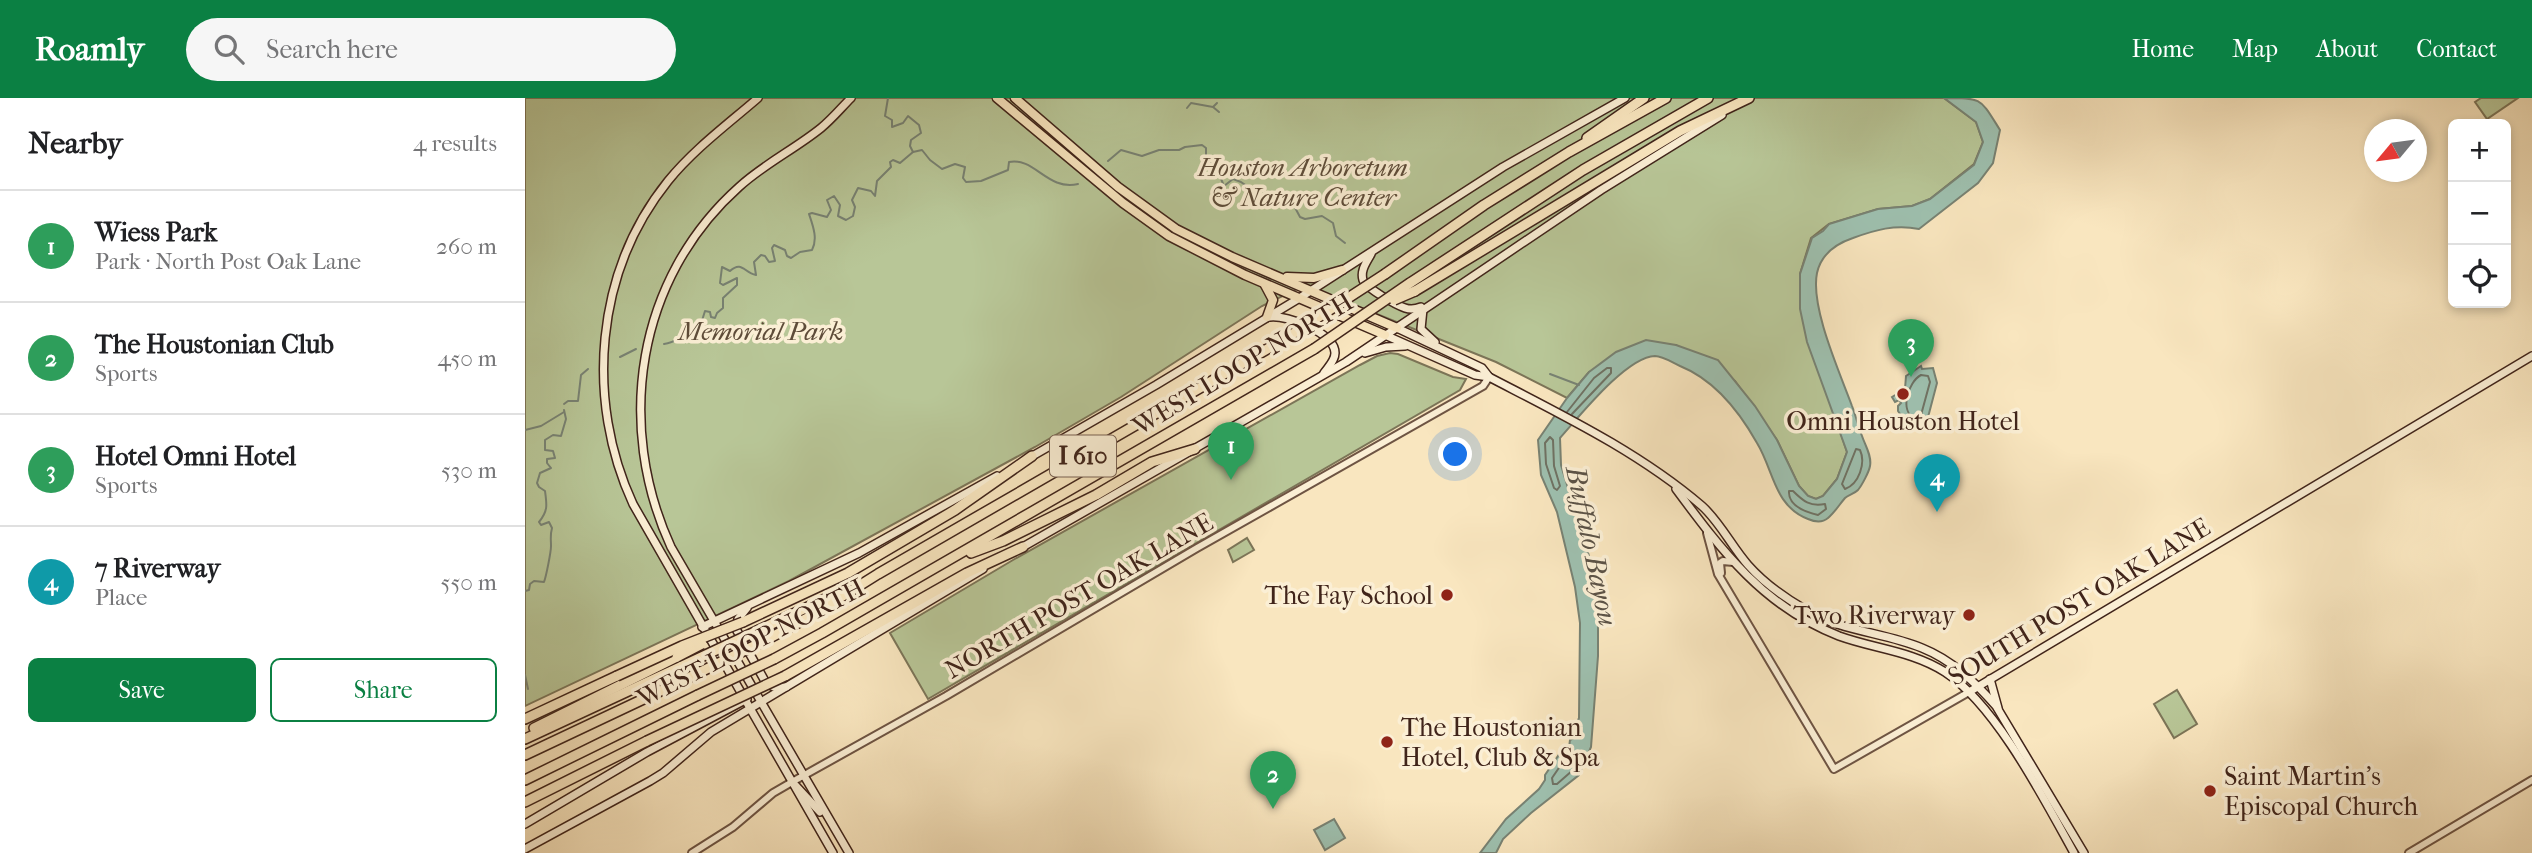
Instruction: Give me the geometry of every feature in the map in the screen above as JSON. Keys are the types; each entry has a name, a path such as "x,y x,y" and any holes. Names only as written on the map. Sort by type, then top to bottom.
{"highway":[{"path":"1569,152 1608,121 1644,98"},
{"name":"WEST LOOP NORTH","path":"525,755 811,616 878,574 1288,337 1484,205 1569,152 1666,98"},
{"path":"1412,287 1583,170 1708,98"},
{"path":"1412,287 1680,131 1749,98"},
{"name":"WEST LOOP NORTH","path":"525,780 774,659 1314,349 1412,287"},
{"path":"950,560 1003,541 1097,495 1152,462 1195,449"},
{"path":"525,736 747,620 848,573 954,510 1032,456"},
{"path":"525,802 785,676 967,573 1023,547"},
{"path":"525,736 878,574"},
{"path":"525,719 682,646 747,620"}],"main road":[{"path":"758,98 690,157 649,207 624,258 612,297 604,335 604,403 610,441 621,476 651,538 833,853"},
{"path":"849,853 671,547 648,483 639,420 645,348 666,290 690,245 708,220 739,187 823,127 851,98"},
{"path":"997,98 1152,226 1191,248 1298,299 1475,375 1489,377 1613,444 1704,508 1750,573 1779,604 1845,628 1922,648 1954,666 1979,686 1999,710 2034,767 2080,852"},
{"path":"1015,98 1128,195 1176,229 1220,252 1450,352 1482,368 1489,377"},
{"path":"702,627 859,553 1156,385 1371,253 1443,203 1625,98"},
{"path":"1346,362 1601,190 1749,98"},
{"path":"1059,150 1065,142"},
{"path":"1371,253 1363,269 1362,277 1366,286 1405,308 1414,309 1433,303"},
{"path":"1280,277 1314,278 1342,270"},
{"path":"1263,283 1273,300 1267,317"},
{"path":"1423,309 1421,329 1450,352"},
{"path":"1267,317 1289,317 1331,340 1335,351 1334,359 1321,376"},
{"path":"525,849 657,777 701,738 788,688 895,621 1321,376 1371,350 1409,346"},
{"name":"SOUTH POST OAK LANE","path":"1969,692 2532,356"},
{"path":"1671,483 1733,562 1750,573"},
{"path":"750,605 738,619 738,635 766,683 774,687 788,688"},
{"path":"1807,616 1841,636 1918,658 1945,672 1969,692 1992,718 2080,852"},
{"path":"1872,644 1874,634"},
{"path":"1990,679 1999,710"},
{"path":"525,824 647,752 756,694"},
{"path":"2027,772 2034,767"},
{"path":"792,782 802,790 837,834"}],"street":[{"name":"NORTH POST OAK LANE","path":"692,853 733,827 773,793 1483,386 1489,377"},
{"name":"SOUTH POST OAK LANE","path":"1706,529 1713,547 1715,566 1834,769 1969,692"},
{"path":"1724,581 1720,564 1723,561 1733,562"},
{"path":"2409,853 2532,780"}],"green space":[{"name":"Memorial Park","path":"525,98 1944,98 1976,122 1983,142 1974,164 1930,199 1912,206 1878,209 1829,224 1811,238 1800,274 1831,404 1847,452 1837,479 1823,496 1816,499 1808,496 1799,486 1777,440 1735,381 1676,345 1589,372 1567,398 1496,362 1305,285 1262,306 1121,397 1035,447 789,581 525,706"},
{"path":"2481,98 2518,98 2487,119 2475,102"},
{"path":"1390,353 1453,377 1466,379 1460,390 928,699 890,633 1013,560 1360,365"},
{"path":"1247,538 1254,550 1233,562 1228,550"},
{"path":"2177,690 2197,724 2174,738 2154,704"}],"water":[{"path":"1944,98 1974,100 1988,111 2000,130 1993,163 1978,183 1919,229 1885,229 1846,240 1825,256 1817,273 1816,287 1822,321 1870,462 1867,475 1858,490 1845,498 1828,518 1821,521 1811,520 1788,506 1776,487 1757,443 1734,408 1704,379 1661,357 1643,359 1617,377 1560,438 1561,465 1589,556 1598,617 1591,747 1579,775 1503,839 1496,853 1480,853 1506,819 1539,789 1560,753 1569,748 1570,740 1582,734 1577,734 1574,730 1579,718 1580,623 1575,587 1557,512 1541,475 1538,440 1589,372 1616,352 1646,340 1676,345 1718,360 1755,406 1777,440 1799,486 1808,496 1816,499 1823,496 1837,479 1847,452 1807,342 1800,309 1800,274 1812,238 1829,224 1878,209 1912,206 1930,199 1974,165 1983,142 1976,122"},
{"path":"1921,366 1922,369 1933,368 1937,383 1927,421 1917,426 1907,424 1898,411 1901,403 1899,400 1895,402 1892,397 1905,389 1906,376"},
{"path":"1334,819 1345,838 1325,850 1314,830"}],"waterway":[{"path":"888,98 885,116 892,120 892,127 903,123 908,116 919,125 921,133 911,140 913,152 922,150 942,169 955,164 965,167 963,178 966,182 981,181 1008,170 1009,162 1018,162 1058,183 1078,184"},
{"path":"1187,108 1191,103 1213,107 1217,103 1213,107 1219,112"},
{"path":"1108,161 1121,150 1142,156 1159,150 1179,150 1202,145 1206,148 1206,157 1224,186 1233,179 1245,185 1270,206 1277,202 1285,208 1292,202 1300,217 1305,219 1322,216 1333,223 1336,236 1345,243"},
{"path":"664,344 699,330 705,311 715,318 723,308 723,298 737,285 737,278 723,285 720,283 722,267 730,271 740,267 756,275 754,262 761,255 769,262 775,261 772,248 774,245 785,250 791,258 800,252 812,250 815,237 809,214 827,217 831,210 827,200 834,196 840,205 838,216 846,220 853,216 855,207 852,200 858,188 871,191 875,196 877,181 891,167 890,162 893,160 900,163 913,152"},
{"path":"620,357 636,349"},
{"path":"564,404 578,401 581,375 588,369"},
{"path":"1550,374 1579,385"},
{"path":"525,591 529,590 534,581 544,582 547,570 552,528 549,522 541,525 539,522 545,511 546,500 545,491 537,483 540,473 551,468 547,459 555,458 553,451 545,450 545,440 553,435 561,436 566,419 564,410"},
{"path":"525,430 541,426 564,412"},
{"path":"525,675 528,689"}],"place":[{"name":"Hotel Omni Hotel","path":"1911,377"},
{"name":"Omni Houston Hotel","path":"1903,394"},
{"name":"Wiess Park","path":"1231,480"},
{"name":"7 Riverway","path":"1937,512"},
{"name":"The Fay School","path":"1447,595"},
{"name":"Two Riverway","path":"1969,615"},
{"name":"The Houstonian Hotel, Club & Spa","path":"1387,742"},
{"name":"Saint Martin's Episcopal Church","path":"2210,791"},
{"name":"The Houstonian Club","path":"1273,809"}],"park label":[{"name":"Houston Arboretum & Nature Center","path":"1303,182"}],"water label":[{"name":"Buffalo Bayou","path":"1592,546"}]}
